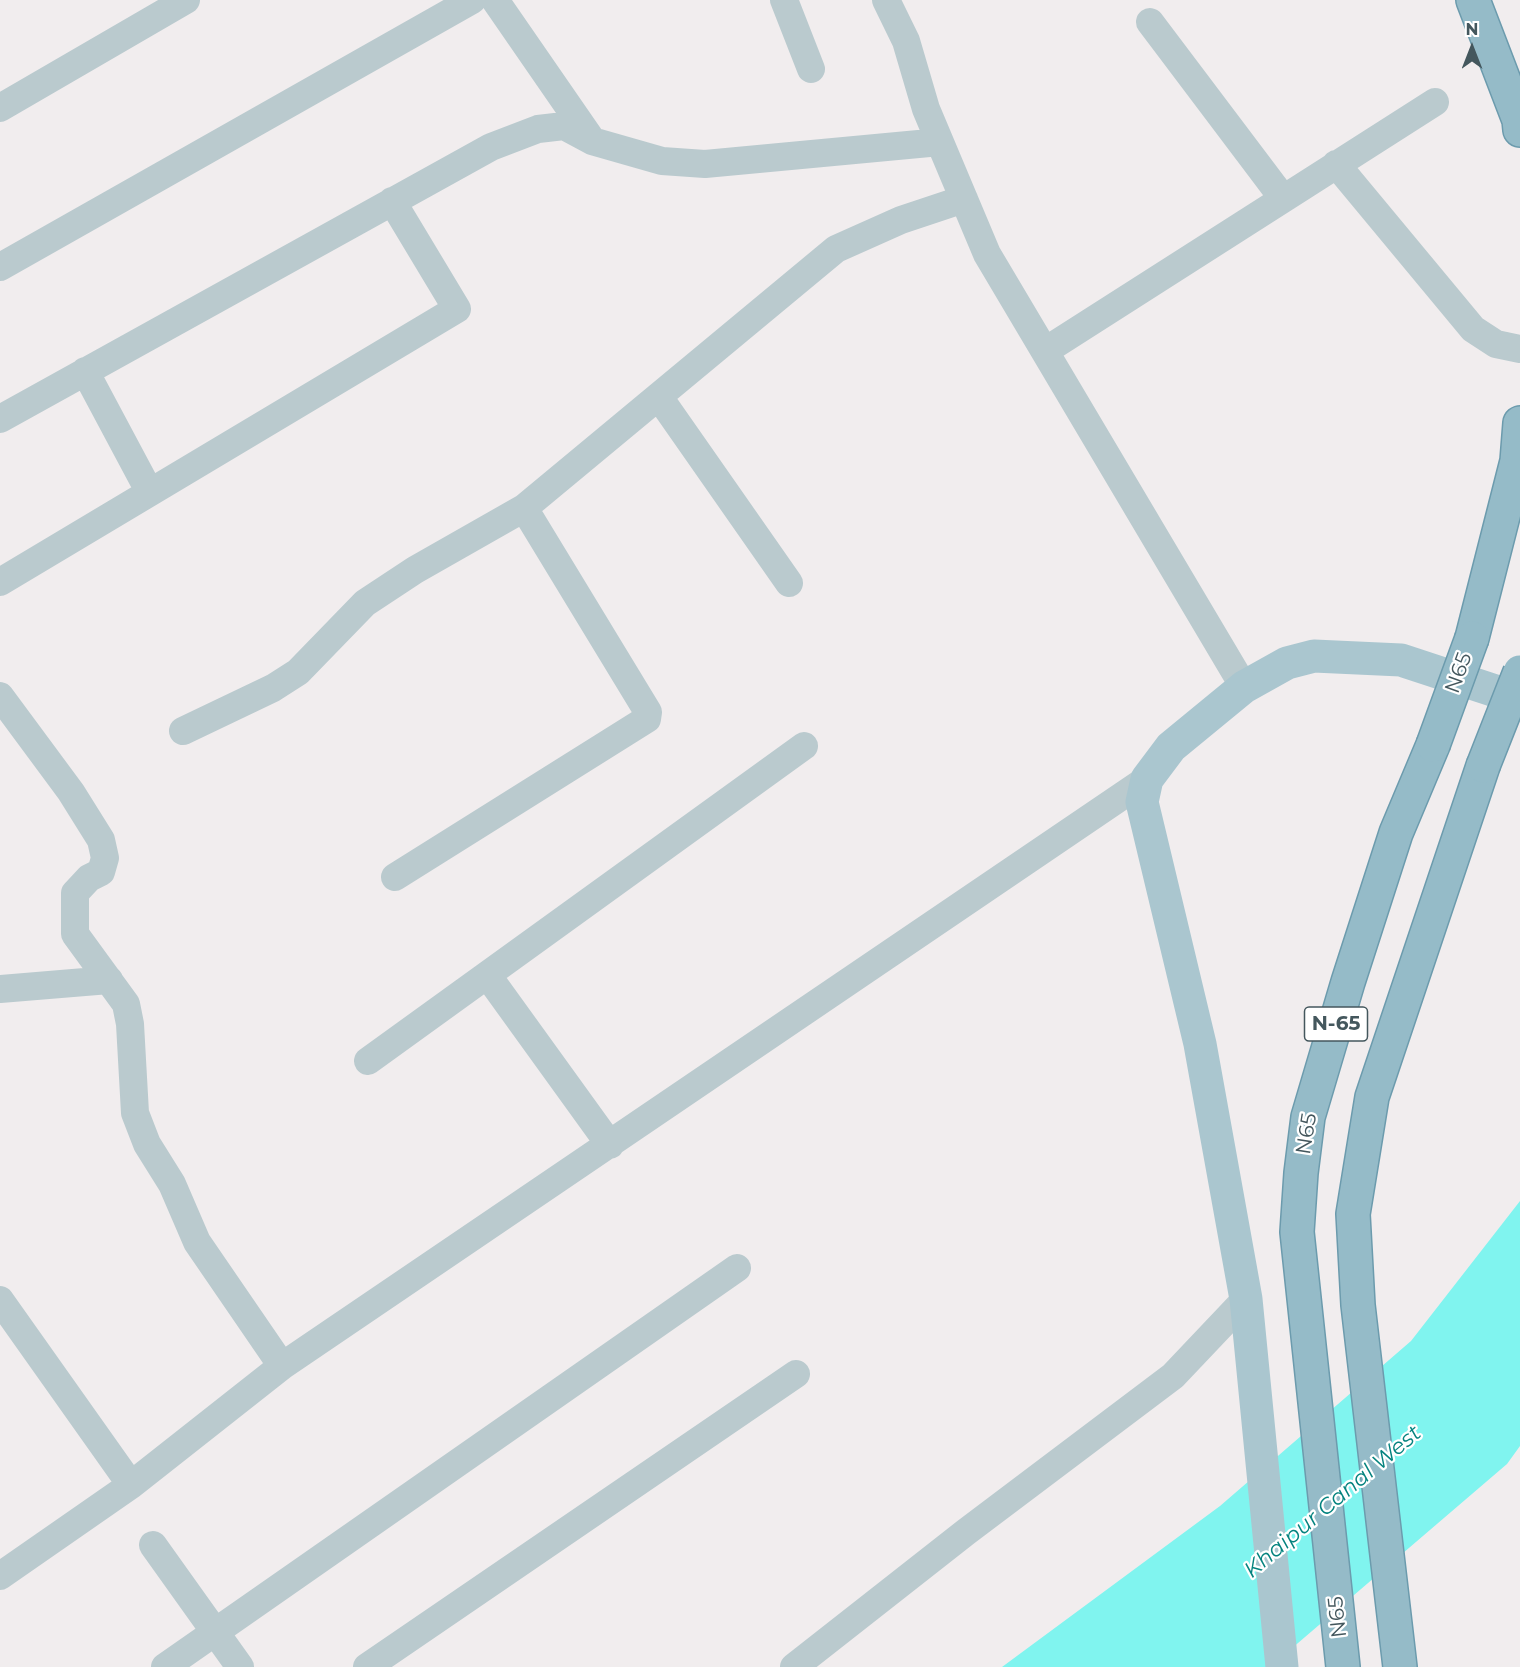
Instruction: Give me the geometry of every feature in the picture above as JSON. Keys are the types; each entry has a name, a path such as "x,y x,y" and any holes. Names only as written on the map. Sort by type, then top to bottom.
{"highway":[{"path":"1473,0 1519,120 1520,130"},
{"name":"N65","path":"1343,1661 1297,1232 1308,1118 1396,833 1433,745 1472,638 1517,461 1520,423"},
{"name":"N-65","path":"1400,1667 1358,1305 1353,1214 1372,1097 1483,766 1520,672"}],"main road":[{"path":"1282,1667 1246,1299 1200,1044 1142,802 1147,780 1171,747 1244,687 1287,663 1314,656 1401,660 1520,699"}],"street":[{"path":"0,108 186,0"},
{"path":"0,267 472,0"},
{"path":"495,0 592,141"},
{"path":"784,0 811,69"},
{"path":"886,0 906,41 926,109 987,254 1244,687"},
{"path":"1150,22 1282,197"},
{"path":"1045,351 1282,197 1435,102"},
{"path":"0,418 491,147 538,129 564,126 592,141 662,161 705,164 940,142"},
{"path":"1336,164 1473,329 1496,344 1520,349"},
{"path":"183,731 273,688 298,672 365,603 415,570 524,508 836,249 901,220 964,199"},
{"path":"0,582 149,490 456,309 392,201"},
{"path":"85,371 149,490"},
{"path":"659,397 789,583"},
{"path":"395,877 647,719 648,712 524,508"},
{"path":"0,696 71,792 101,840 105,858 101,872 88,878 75,893 75,934 126,1004 130,1024 135,1113 147,1144 172,1184 197,1242 282,1366"},
{"path":"368,1061 804,746"},
{"path":"0,1576 131,1485 282,1366 1147,780"},
{"path":"488,976 610,1145"},
{"path":"0,989 109,981"},
{"path":"165,1667 737,1268"},
{"path":"794,1667 966,1532 1173,1377 1246,1299"},
{"path":"0,1300 131,1485"},
{"path":"367,1667 796,1374"},
{"path":"153,1545 240,1667"}],"water":[{"name":"Khaipur Canal West","path":"1520,1201 1520,1446 1507,1464 1270,1667 1002,1667 1220,1506 1411,1341"}]}
